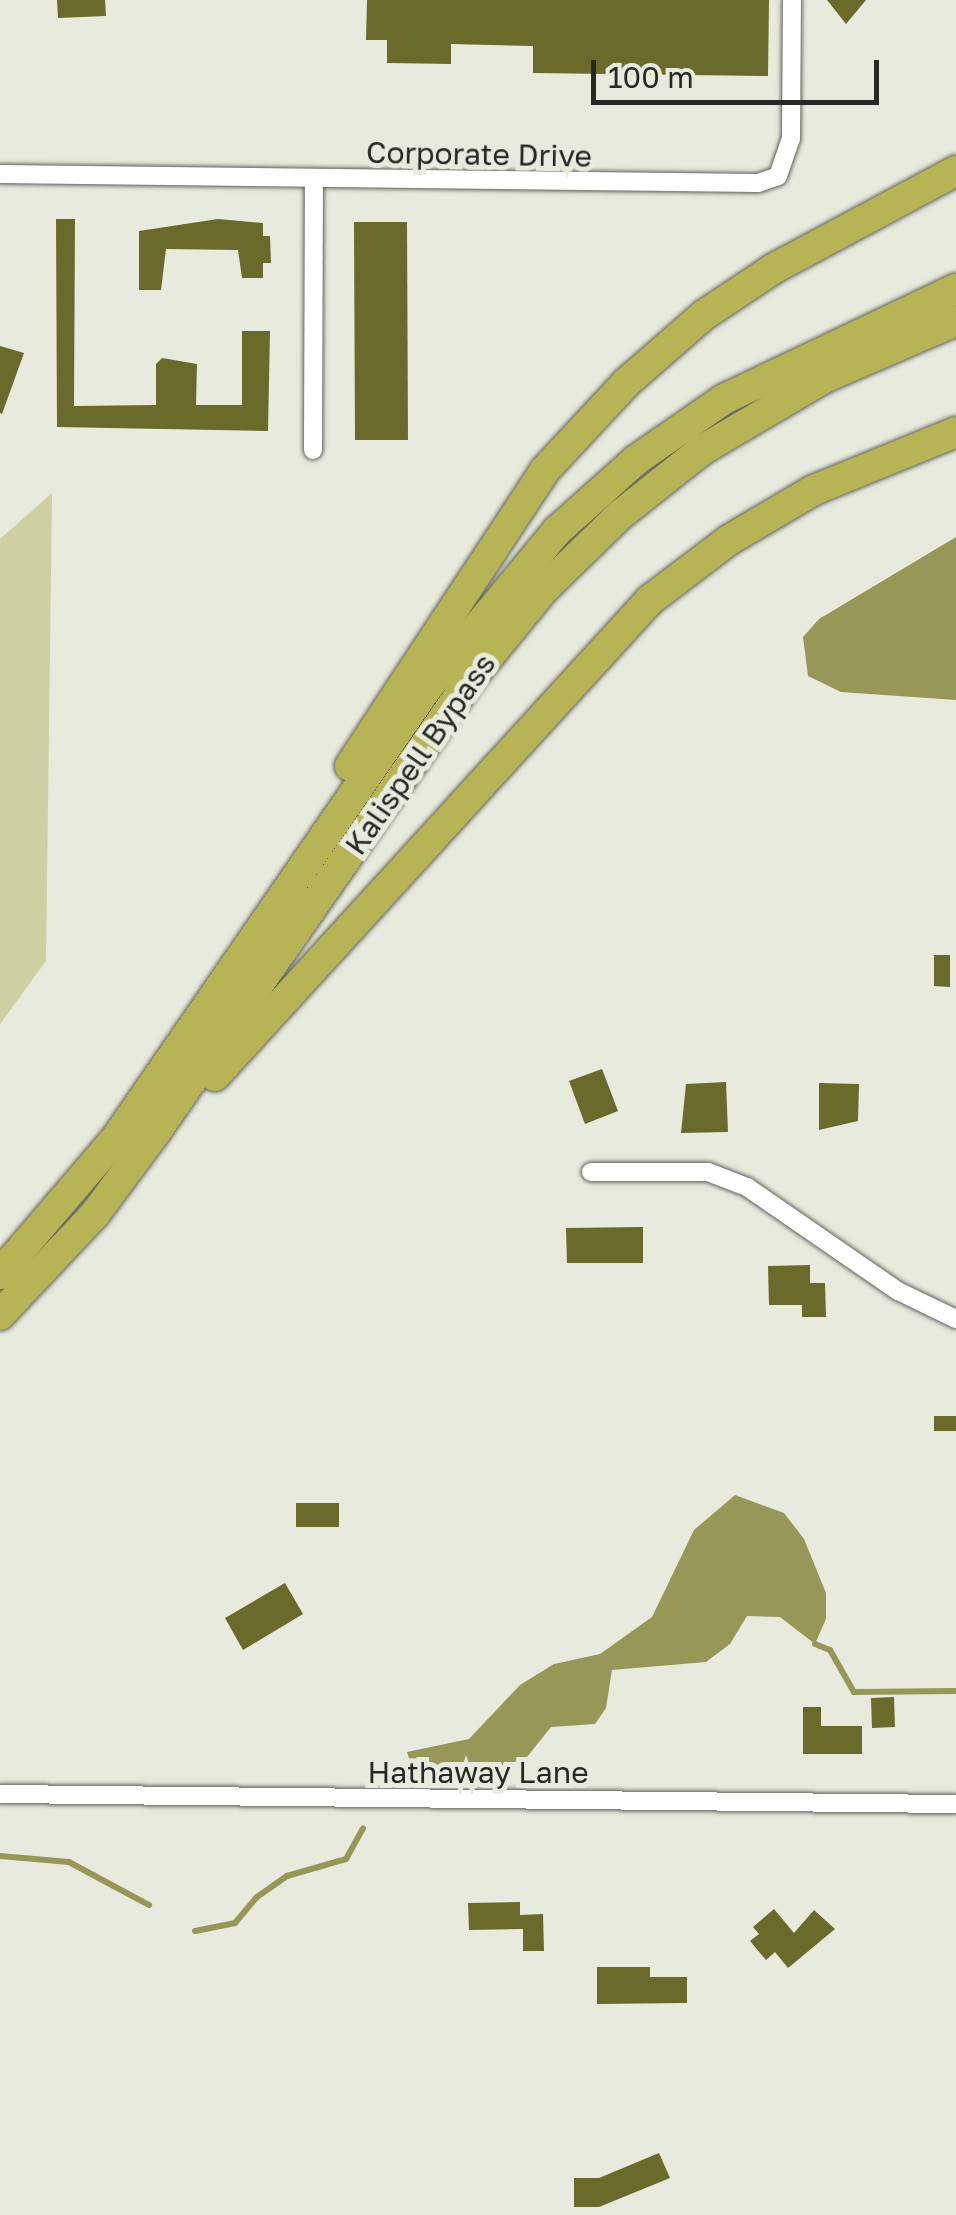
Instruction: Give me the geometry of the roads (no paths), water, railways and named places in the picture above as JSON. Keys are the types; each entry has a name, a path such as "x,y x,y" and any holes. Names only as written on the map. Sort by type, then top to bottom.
{"highway":[{"path":"260,931 311,827 486,554 571,440 704,314 809,248 956,172"},
{"name":"Kalispell Bypass","path":"0,1274 116,1138 457,648 596,493 692,419 756,380 956,289"},
{"name":"Kalispell Bypass","path":"0,1315 83,1227 155,1134 473,676 569,564 646,492 733,430 837,372 956,321"},
{"path":"155,1134 232,1058 578,672 650,600 729,540 814,490 956,432"}],"street":[{"name":"Corporate Drive","path":"0,174 758,184 778,176 791,139 792,0"},
{"path":"313,450 314,180"},
{"path":"591,1172 708,1172 747,1187 898,1291 956,1319"},
{"name":"Hathaway Lane","path":"0,1794 956,1804"}],"waterway":[{"path":"815,1644 830,1650 854,1692 956,1691"},
{"path":"195,1931 235,1923 257,1897 287,1876 346,1859 363,1828"},
{"path":"0,1856 69,1862 149,1905"}]}
